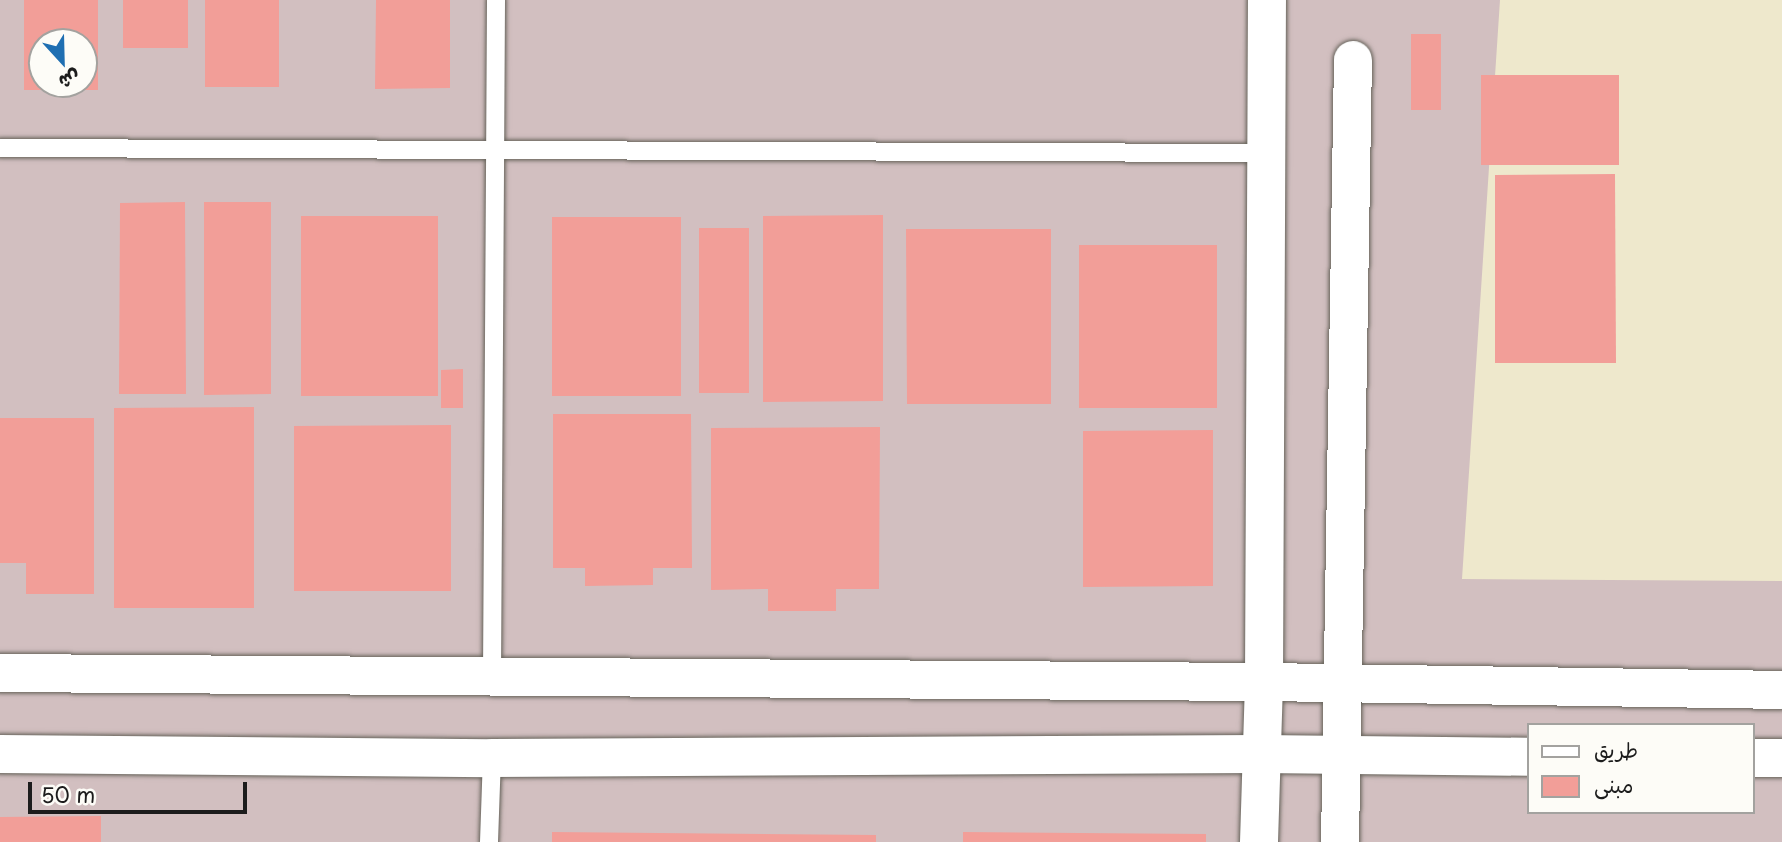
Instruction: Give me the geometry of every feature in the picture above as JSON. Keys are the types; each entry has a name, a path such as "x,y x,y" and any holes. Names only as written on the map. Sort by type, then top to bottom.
{"street":[{"path":"1259,842 1264,682 1267,0"},
{"path":"1340,842 1340,685 1353,60"},
{"path":"0,673 1264,682 1782,690"},
{"path":"0,754 492,758 1260,754 1339,757 1526,757"},
{"path":"1754,758 1782,758"}],"lane":[{"path":"492,676 496,0"},
{"path":"0,148 1267,153"},
{"path":"489,842 492,758"}],"shaded area":[{"path":"0,0 1500,0 1462,579 1782,581 1782,842 0,842"}],"building":[{"path":"24,0 98,0 98,28 28,28 28,90 24,90"},
{"path":"123,0 188,0 188,48 123,48"},
{"path":"205,0 279,0 279,87 205,87"},
{"path":"376,0 450,0 450,88 375,89"},
{"path":"1411,34 1441,34 1441,110 1411,110"},
{"path":"1481,75 1619,75 1619,165 1481,165"},
{"path":"1615,174 1616,363 1495,363 1495,175"},
{"path":"185,202 186,394 119,394 120,203"},
{"path":"204,202 271,202 271,394 204,395"},
{"path":"883,215 883,401 763,402 763,216"},
{"path":"301,216 438,216 438,396 301,396"},
{"path":"552,217 681,217 681,396 552,396"},
{"path":"699,228 749,228 749,393 699,393"},
{"path":"906,229 1051,229 1051,404 907,404"},
{"path":"1079,245 1217,245 1217,408 1079,408"},
{"path":"463,369 463,408 441,408 441,370"},
{"path":"254,407 254,608 114,608 114,408"},
{"path":"553,414 691,414 692,568 653,568 653,585 585,586 585,568 553,568"},
{"path":"0,418 94,418 94,594 26,594 26,563 0,563"},
{"path":"451,425 451,591 294,591 294,426"},
{"path":"880,427 879,589 836,589 836,611 768,611 768,589 711,590 711,428"},
{"path":"1213,430 1213,586 1083,587 1083,431"},
{"path":"101,816 101,842 0,842 0,817"},
{"path":"552,832 876,835 876,842 552,842"},
{"path":"963,832 1206,834 1206,842 963,842"}]}
